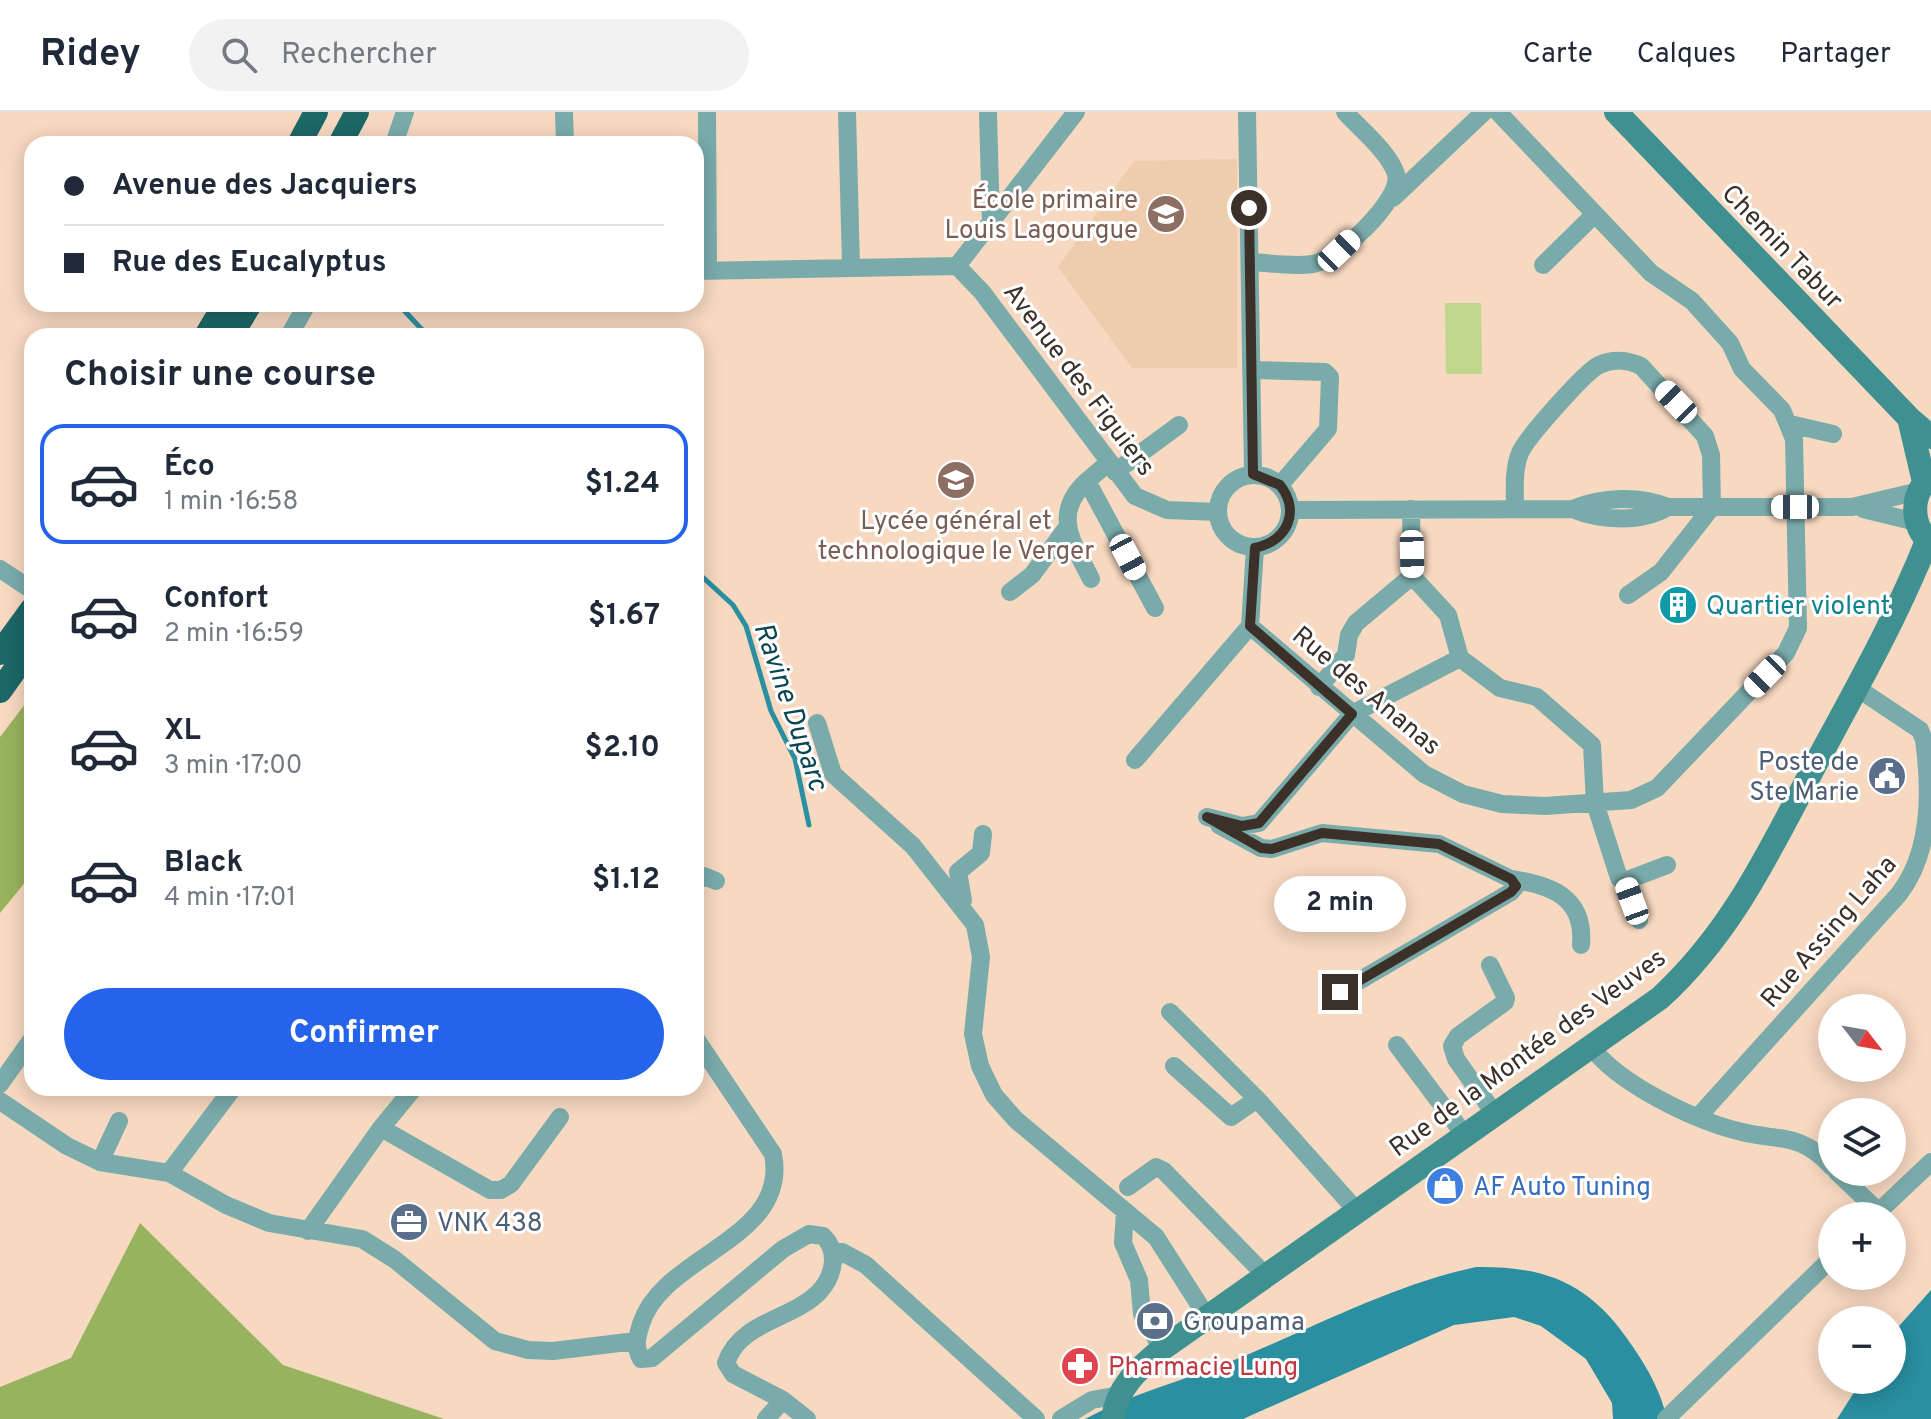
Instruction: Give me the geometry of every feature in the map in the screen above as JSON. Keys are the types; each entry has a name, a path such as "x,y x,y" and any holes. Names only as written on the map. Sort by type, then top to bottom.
{"highway":[{"path":"303,136 316,112"},
{"path":"319,136 332,112"},
{"path":"344,136 357,112"},
{"path":"0,653 24,620"},
{"path":"0,691 24,657"}],"main road":[{"name":"Chemin Tabur","path":"1616,112 1909,418 1931,437"},
{"path":"1896,618 1925,535 1925,483 1909,418"},
{"path":"1896,618 1931,573"},
{"name":"Rue de la Montée des Veuves","path":"1116,1405 1131,1377 1162,1349 1463,1133 1660,998 1715,941 1737,909 1896,618"}],"street":[{"path":"397,136 405,112"},
{"path":"564,112 565,136"},
{"path":"704,207 707,112"},
{"path":"847,112 851,266"},
{"path":"988,112 991,224"},
{"path":"704,270 957,266 1076,112"},
{"path":"1247,112 1253,474"},
{"path":"1345,112 1393,166 1397,185 1392,199"},
{"path":"1251,262 1300,264 1326,260 1484,112"},
{"path":"1498,112 1651,273 1692,301 1730,343 1742,369 1782,410 1790,424 1833,434"},
{"path":"1543,265 1595,214"},
{"name":"Avenue des Figuiers","path":"957,266 982,292 1135,496 1156,507 1218,512"},
{"path":"1515,509 1515,468 1521,450 1532,433 1595,367 1610,361 1627,360 1641,366 1705,436 1711,455 1712,507 1661,572 1628,595"},
{"path":"1251,370 1325,372 1330,377 1328,429 1280,485"},
{"name":"Rue des Ananas","path":"1250,626 1424,774 1463,794 1502,804 1631,800 1657,788 1786,653 1798,628 1794,439 1790,424"},
{"path":"1091,579 1068,526 1071,497 1087,481 1179,425"},
{"path":"1253,474 1280,485 1291,510 1284,532 1277,540 1255,548 1244,546 1225,534 1218,512 1224,490 1232,482 1253,474"},
{"path":"1087,481 1155,608"},
{"path":"1291,510 1572,509 1596,517 1642,518 1668,507 1852,507 1925,483"},
{"path":"1852,507 1925,535"},
{"path":"1411,509 1412,576 1444,608 1460,658 1500,688 1537,697 1588,740 1593,754 1595,803 1615,872 1625,881 1639,920"},
{"path":"1010,592 1032,575 1068,526"},
{"path":"1135,760 1250,626 1255,548"},
{"path":"0,569 24,585"},
{"path":"1319,687 1346,655 1349,635 1356,623 1412,576"},
{"path":"1460,658 1352,714 1259,823 1242,826 1207,817 1261,848 1272,849 1322,833 1439,844 1511,879 1535,883 1563,896 1583,925 1581,945"},
{"name":"Rue Assing Laha","path":"1698,1117 1899,894 1919,865 1926,832 1924,740 1920,730 1857,688"},
{"path":"817,723 833,774 913,846 975,925 981,946 973,1034 980,1066 994,1095 1016,1120 1156,1237 1207,1317"},
{"path":"961,904 964,890 956,878 958,872 981,853 983,834"},
{"path":"1625,881 1667,865"},
{"path":"704,876 716,881"},
{"path":"1340,992 1511,892 1516,886 1511,879"},
{"path":"1490,965 1506,998 1505,1002 1458,1036 1452,1046 1456,1059 1494,1113"},
{"path":"1170,1012 1257,1099 1356,1210"},
{"path":"1397,1045 1463,1133"},
{"path":"1590,1045 1619,1074 1698,1117 1742,1132 1794,1139 1818,1153"},
{"path":"0,1084 24,1050"},
{"path":"704,1051 773,1154 776,1170 773,1188 766,1202 737,1234 664,1286 643,1317 636,1341 641,1359 652,1358 783,1249 809,1234 823,1236 833,1252 832,1268 819,1292 762,1324 728,1356 726,1363 733,1374 783,1400 807,1419"},
{"path":"1174,1066 1231,1117 1257,1099"},
{"path":"169,1173 227,1096"},
{"path":"308,1231 407,1096"},
{"path":"0,1101 67,1146 100,1162 169,1173 246,1215 308,1231 362,1239 380,1249 495,1341 512,1347 553,1351 636,1341"},
{"path":"381,1128 490,1190 501,1190 511,1184 560,1117"},
{"path":"100,1162 119,1121"},
{"path":"1889,1202 1931,1162"},
{"path":"1128,1187 1149,1169 1156,1167 1164,1171 1266,1276"},
{"path":"1850,1186 1865,1202"},
{"path":"1125,1212 1123,1243 1142,1291 1142,1314 1162,1349"},
{"path":"833,1252 842,1252 866,1265 1036,1419"},
{"path":"1666,1419 1818,1272"},
{"path":"766,1419 783,1400"},
{"path":"1061,1419 1092,1400 1116,1405"}],"shaded area":[{"name":"École primaire Louis Lagourgue","path":"1237,159 1237,368 1132,368 1058,267 1134,161"}],"green space":[{"path":"1445,303 1481,303 1482,374 1446,374"},
{"path":"24,706 24,884 0,913 0,737"},
{"path":"140,1223 283,1365 444,1419 0,1419 0,1387 71,1358"}],"water":[{"path":"1476,1267 1526,1270 1566,1283 1585,1294 1617,1326 1639,1355 1658,1390 1667,1419 1613,1419 1612,1403 1586,1359 1541,1326 1514,1317 1454,1325 1243,1419 1085,1419 1137,1395 1227,1363 1380,1297"},
{"path":"1931,1290 1931,1419 1837,1419 1853,1394 1906,1394 1906,1318"}],"waterway":[{"name":"Ravine Duparc","path":"406,312 420,328"},
{"name":"Ravine Duparc","path":"704,578 733,605 746,626 771,711 795,759 809,825"}],"place":[{"name":"École primaire Louis Lagourgue","path":"1166,214"},
{"name":"Lycée général et technologique le Verger","path":"956,480"},
{"name":"Quartier violent","path":"1678,605"},
{"name":"Poste de Ste Marie","path":"1887,776"},
{"name":"AF Auto Tuning","path":"1445,1186"},
{"name":"VNK 438","path":"409,1222"},
{"name":"Groupama","path":"1155,1321"},
{"name":"Pharmacie Lung","path":"1080,1366"}],"route":[{"path":"1249,208 1253,474 1263,475 1280,485 1286,492 1291,510 1284,532 1277,540 1255,548 1250,626 1352,714 1272,812 1259,823 1242,826 1207,817 1250,845 1261,848 1272,849 1322,833 1439,844 1515,881 1516,886 1511,892 1340,992"}]}
